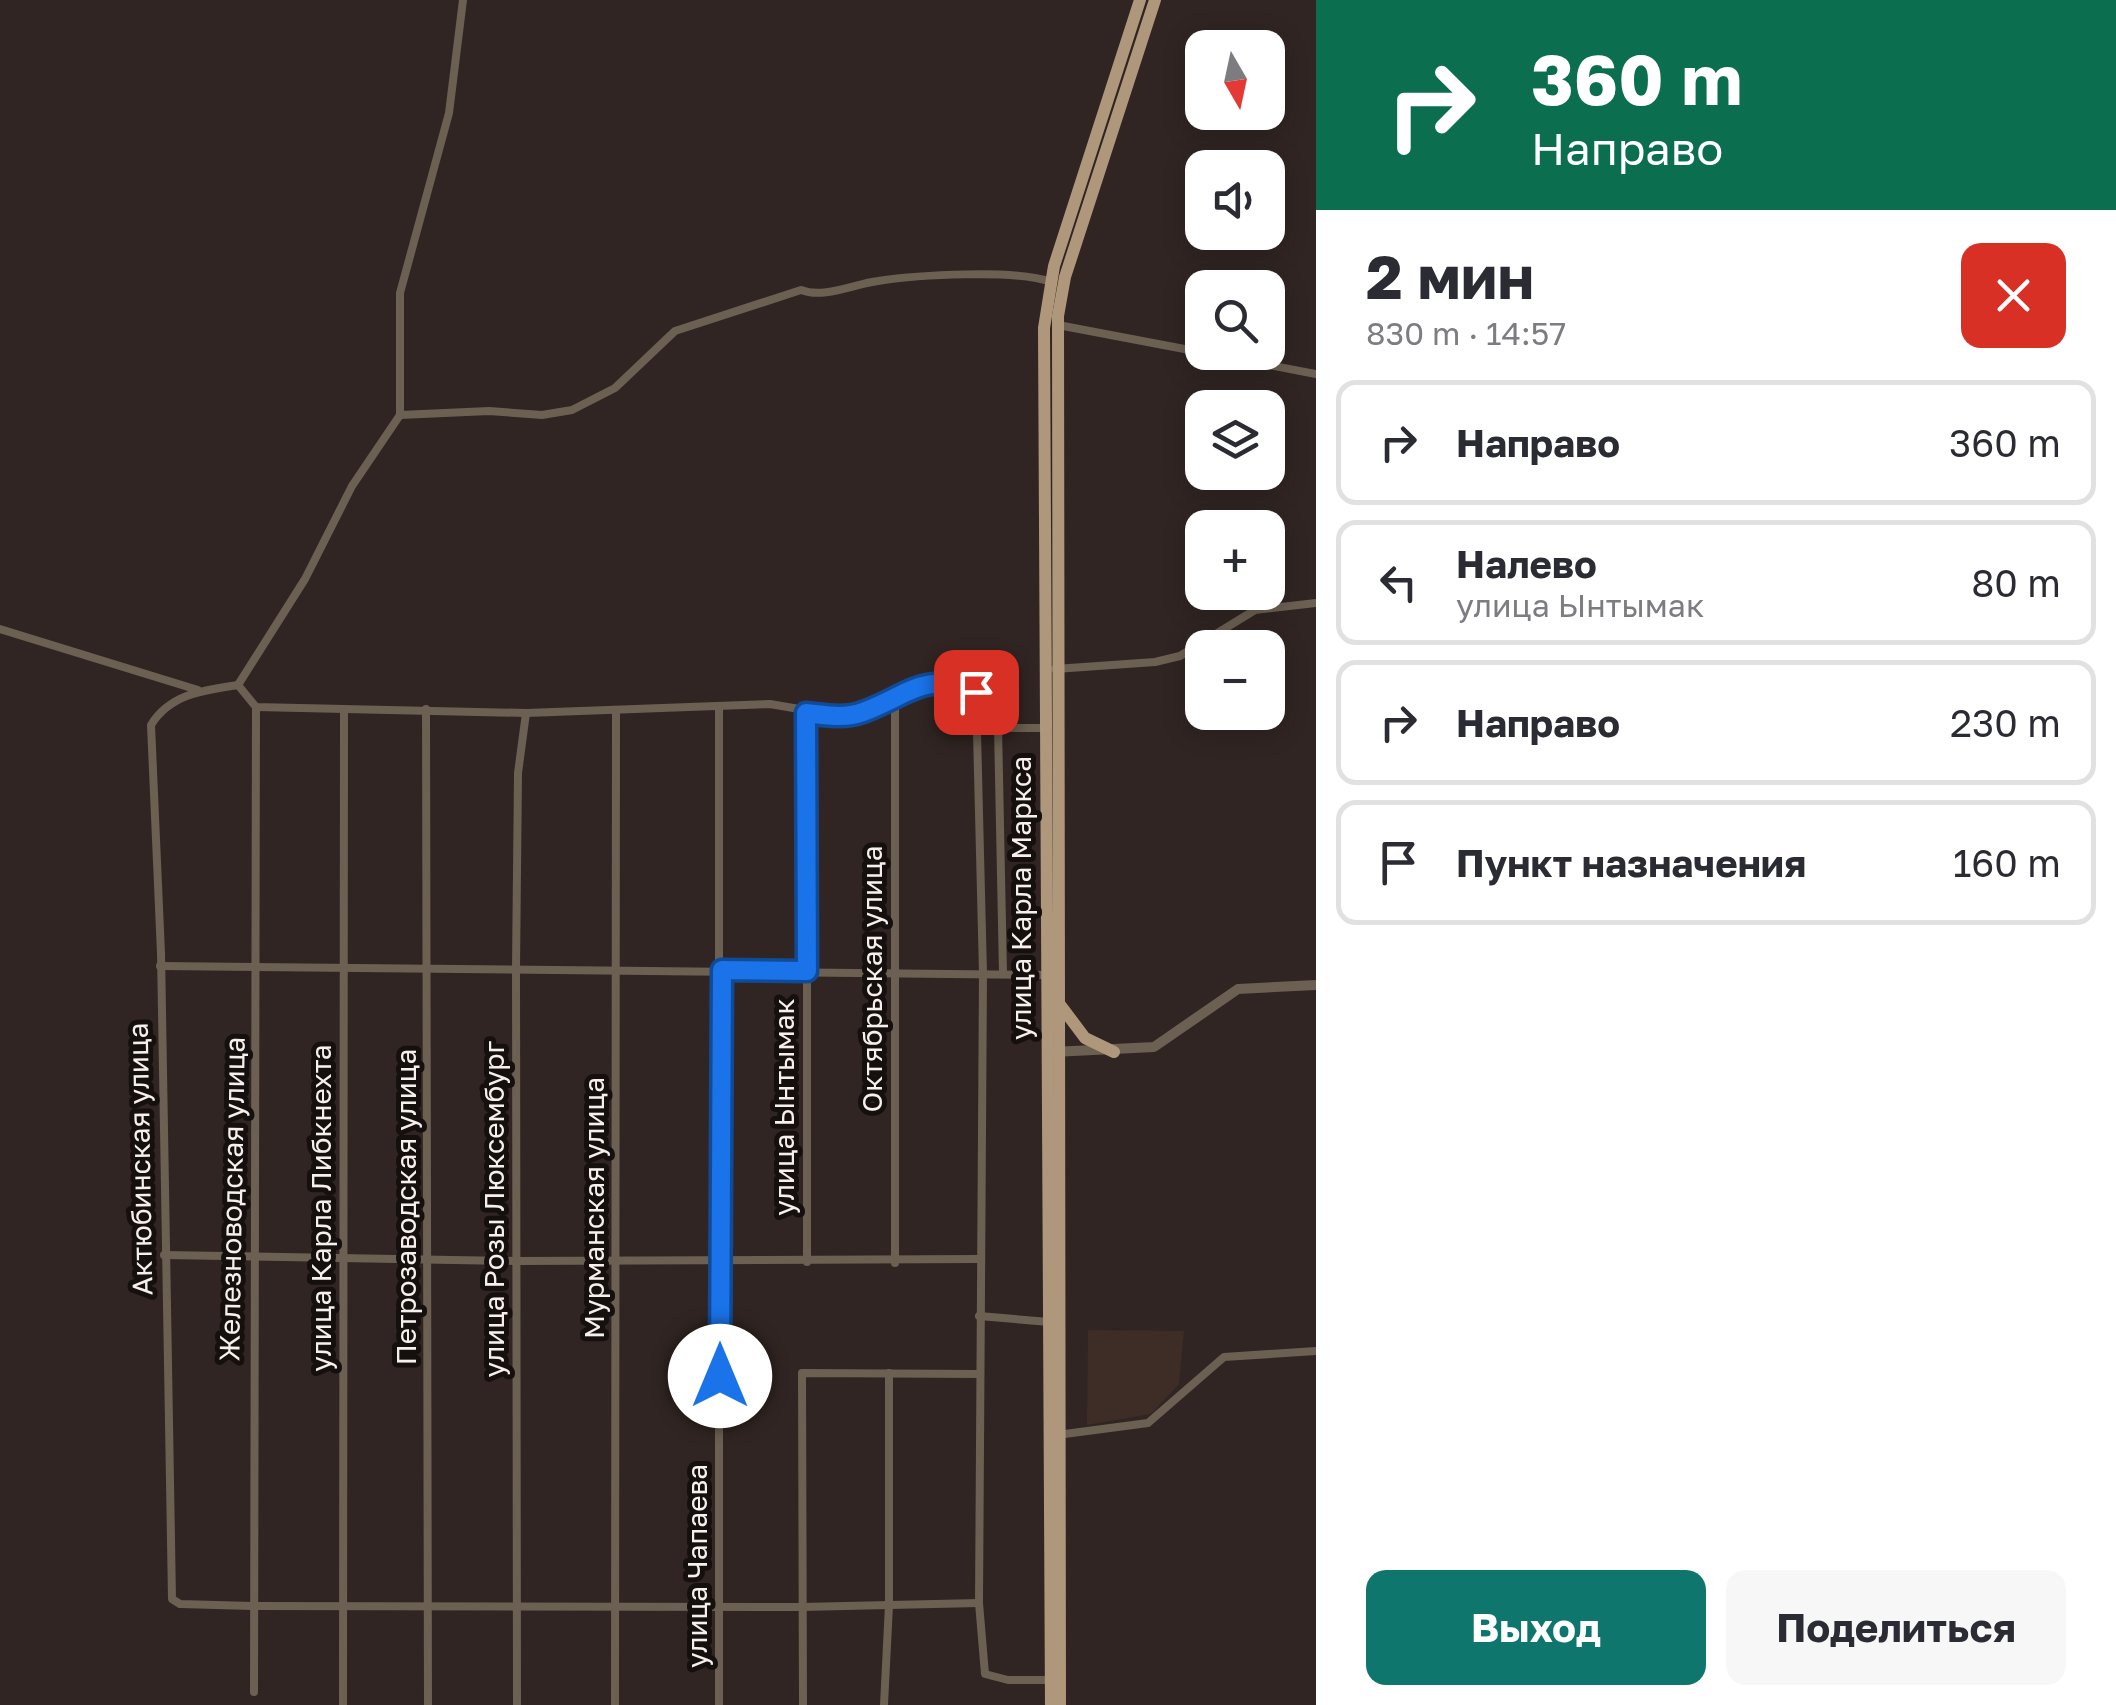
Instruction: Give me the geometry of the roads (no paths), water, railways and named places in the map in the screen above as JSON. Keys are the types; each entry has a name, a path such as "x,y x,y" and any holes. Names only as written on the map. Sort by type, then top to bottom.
{"main road":[{"path":"1134,44 1140,0"},
{"path":"1134,44 1155,0"},
{"name":"улица Карла Маркса","path":"1056,1435 1049,1322 1054,1052 1060,1004 1044,328 1134,44"},
{"name":"улица Карла Маркса","path":"1051,1705 1055,1680 1054,1052 1047,975 1045,728 1051,669 1057,282"},
{"path":"1060,1004 1084,1038 1114,1052"},
{"name":"улица Карла Маркса","path":"1055,1680 1060,1705"}],"street":[{"path":"238,685 305,580 352,486 400,415 400,293 450,113 463,0"},
{"path":"400,415 489,411 542,415 572,410 615,388 676,331 801,290 822,293 883,280 1018,275 1057,282"},
{"path":"1058,325 1316,374"},
{"path":"1051,669 1168,659 1255,610 1316,604"},
{"path":"0,629 198,690 238,685"},
{"path":"238,685 256,707 344,712 616,712 770,704 840,716 861,713 920,684 948,681 976,692 998,727 1003,973"},
{"name":"Актюбинская улица","path":"198,690 162,708 151,725 160,966 172,1599 180,1604 252,1606"},
{"name":"Октябрьская улица","path":"894,696 895,1262"},
{"name":"Железноводская улица","path":"254,1692 256,707"},
{"name":"улица Чапаева","path":"719,708 719,1705"},
{"name":"Петрозаводская улица","path":"426,710 428,1705"},
{"name":"улица Карла Либкнехта","path":"342,1705 344,712"},
{"name":"Мурманская улица","path":"615,1705 616,712"},
{"name":"улица Розы Люксембург","path":"517,1705 516,967 518,774 526,713"},
{"name":"улица Ынтымак","path":"806,713 807,1262"},
{"path":"1045,728 982,728 976,733 982,973 979,1602 985,1674 1008,1680 1055,1680"},
{"path":"160,966 1047,975"},
{"path":"1054,1052 1154,1048 1238,989 1316,985"},
{"path":"164,1255 516,1261 979,1259"},
{"path":"979,1316 1049,1322"},
{"path":"1056,1435 1148,1423 1224,1357 1316,1351"},
{"path":"803,1705 802,1373 980,1374"},
{"path":"884,1705 889,1605 890,1373"},
{"path":"252,1606 801,1607 979,1602"}]}
